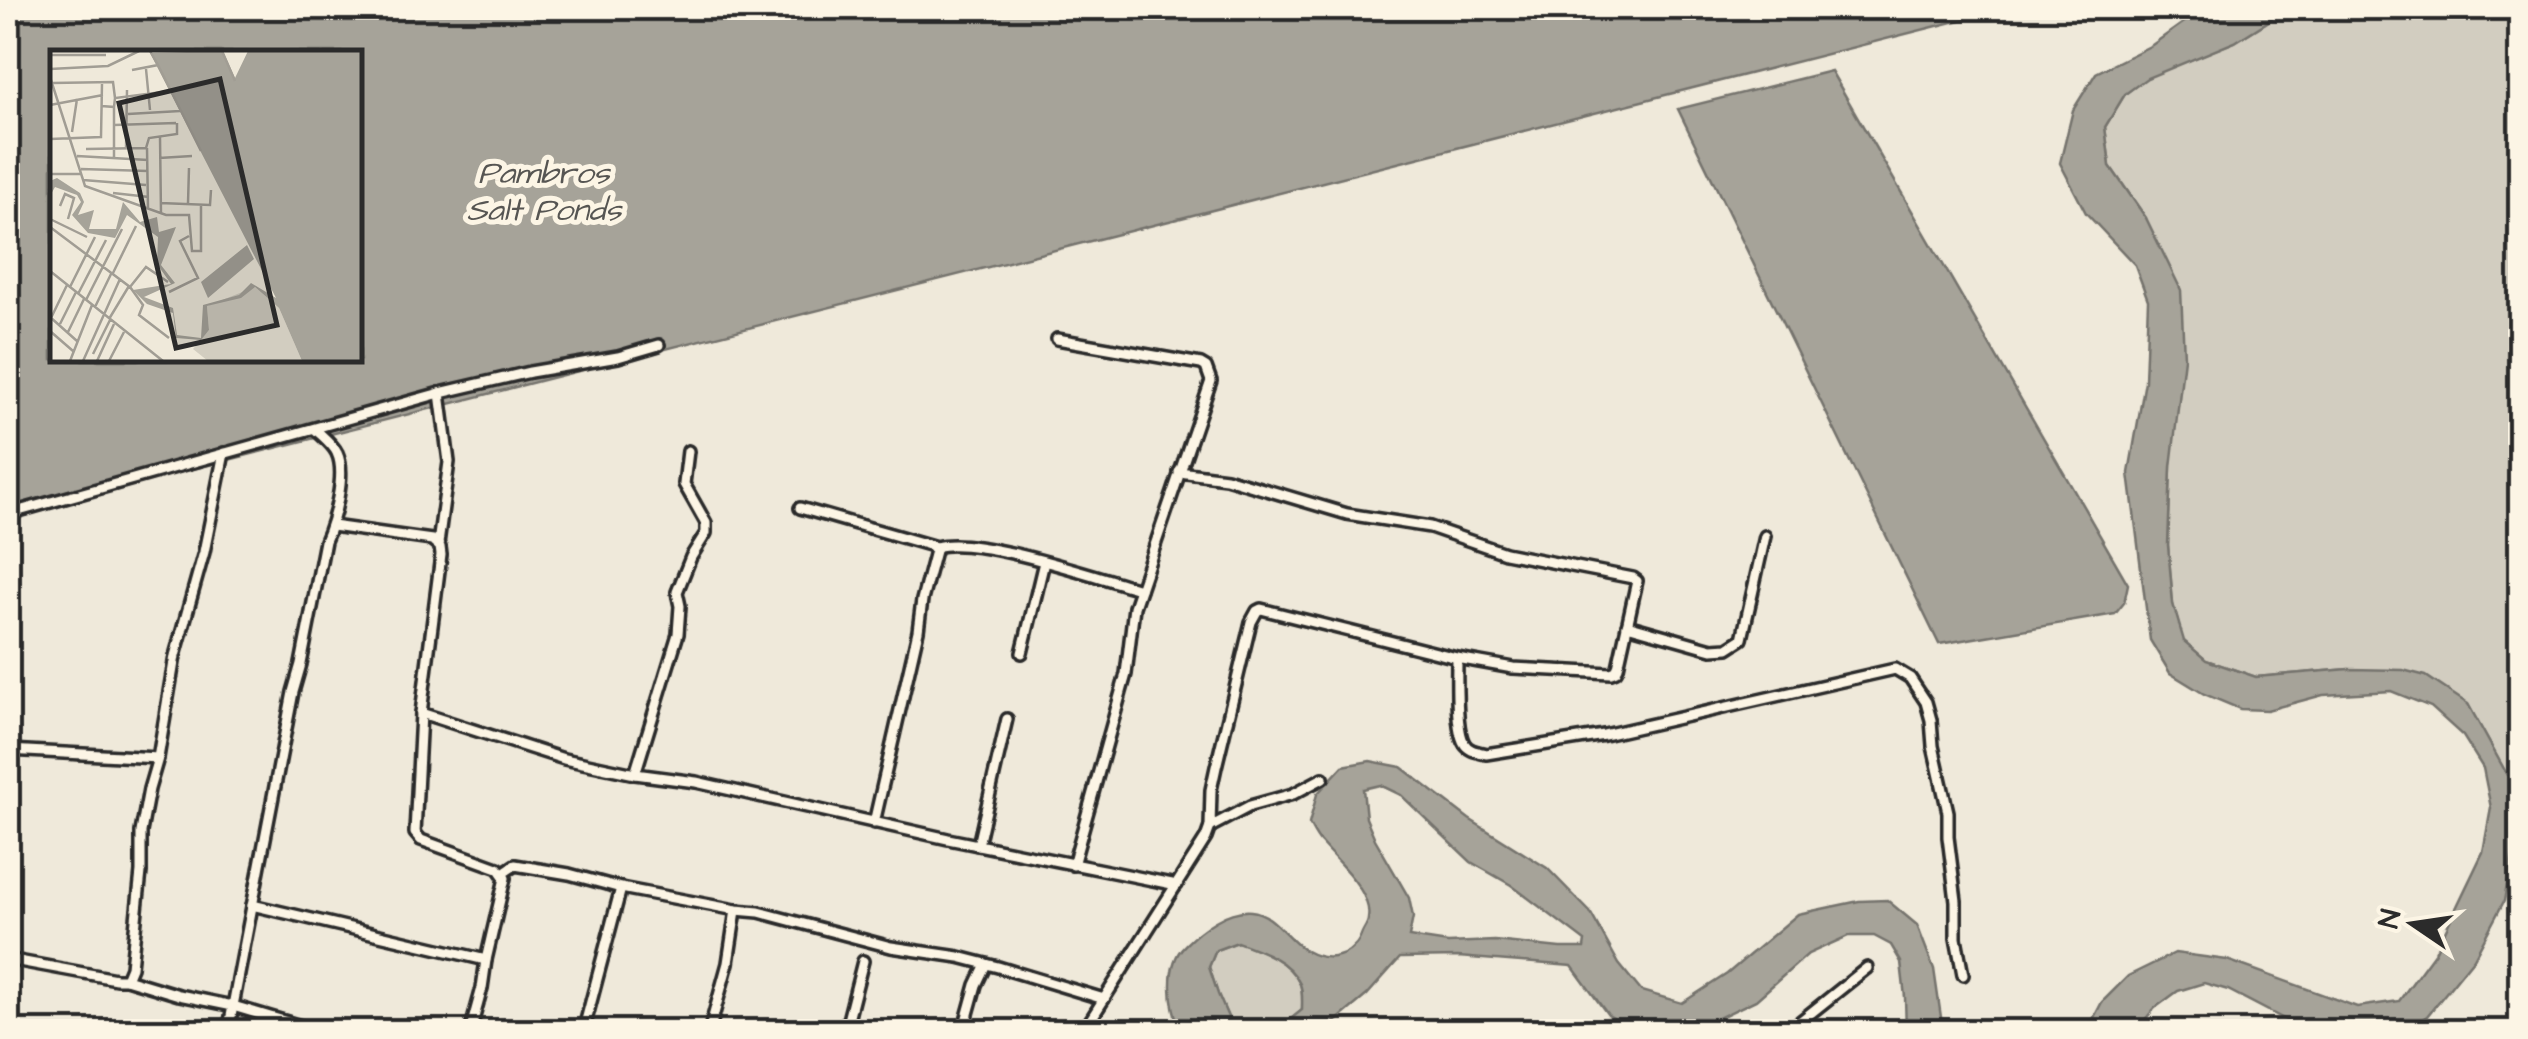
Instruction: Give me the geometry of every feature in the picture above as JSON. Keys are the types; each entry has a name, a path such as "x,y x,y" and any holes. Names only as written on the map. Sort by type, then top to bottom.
{"street":[{"path":"1057,339 1206,366 1211,381 1134,607 1126,674 1072,864"},
{"path":"8,514 440,393 659,346"},
{"path":"440,393 449,462 421,713 416,833 421,840 489,864 503,873 505,886 470,1032"},
{"path":"228,1032 341,472 337,452 315,429"},
{"path":"635,774 678,634 677,592 706,533 706,523 684,484 688,452"},
{"path":"126,979 141,872 141,832 175,656 204,552 224,453"},
{"path":"1083,1032 1206,838 1216,767 1251,622 1257,611 1512,668 1611,673 1618,666 1637,581 1505,552 1430,527 1347,514 1226,478 1180,472"},
{"path":"800,508 936,547 954,543 1044,562 1140,589"},
{"path":"332,526 438,544"},
{"path":"1627,624 1712,649 1728,648 1742,639 1765,536"},
{"path":"874,823 936,547"},
{"path":"8,555 12,594 8,642"},
{"path":"1022,653 1044,562"},
{"path":"1457,658 1463,741 1471,750 1486,754 1604,735 1895,668 1910,678 1926,702 1931,720 1948,812 1956,938 1963,975"},
{"path":"8,673 8,724"},
{"path":"421,713 564,759 726,788 978,846 1177,885"},
{"path":"978,846 1007,719"},
{"path":"8,750 158,758"},
{"path":"1210,827 1250,806 1293,794 1323,778"},
{"path":"503,873 515,865 759,912 891,947 986,964 1104,999"},
{"path":"583,1032 621,888"},
{"path":"252,905 486,960"},
{"path":"708,1032 728,963 736,910"},
{"path":"8,958 126,979 322,1032"},
{"path":"845,1032 863,961"},
{"path":"963,1032 986,964"},
{"path":"1787,1032 1867,968"}],"shaded area":[{"path":"2284,8 2520,8 2520,829 2508,777 2468,704 2349,669 2256,677 2206,660 2183,641 2173,604 2168,545 2171,467 2146,218 2110,166 2105,127 2125,94 2147,77 2235,42"},
{"path":"1238,942 1281,962 1300,984 1302,1010 1276,1031 1234,1031 1218,995 1209,967 1216,950"}],"water":[{"name":"Pambros Salt Ponds","path":"8,8 2008,8 8,516"},
{"path":"2204,8 2284,8 2235,42 2147,78 2125,94 2105,127 2110,166 2146,218 2181,290 2184,358 2171,467 2168,545 2173,604 2184,641 2206,660 2256,677 2349,669 2403,670 2426,676 2468,704 2509,778 2518,826 2504,901 2474,958 2427,1016 2402,1031 2307,1031 2228,990 2204,983 2178,991 2155,1008 2135,1031 2087,1031 2102,1002 2128,976 2175,953 2227,960 2357,1007 2399,1001 2435,952 2483,852 2491,808 2483,768 2463,736 2431,707 2391,691 2323,695 2267,710 2240,709 2204,694 2170,673 2150,640 2129,473 2145,381 2148,300 2135,265 2086,213 2060,163 2073,110 2096,73 2152,45"},
{"path":"1831,71 2128,584 2124,603 2115,614 1939,644 1678,109"},
{"path":"1370,761 1401,767 1469,819 1547,868 1590,912 1619,964 1641,991 1682,1003 1727,974 1798,914 1859,901 1887,900 1917,925 1934,969 1943,1031 1906,1031 1901,962 1891,945 1874,936 1848,936 1808,954 1756,1000 1691,1031 1637,1031 1608,1015 1572,966 1458,957 1400,958 1367,995 1324,1031 1276,1031 1302,1010 1300,984 1281,962 1237,942 1216,950 1209,967 1234,1031 1181,1031 1172,999 1172,975 1178,953 1191,939 1224,917 1242,911 1259,913 1299,946 1322,957 1344,954 1358,941 1368,921 1365,898 1309,824 1317,794 1343,766","holes":["1380,785 1401,795 1471,862 1511,885 1585,941 1584,948 1495,941 1448,943 1409,937 1413,917 1409,898 1366,818 1363,789"]}]}
